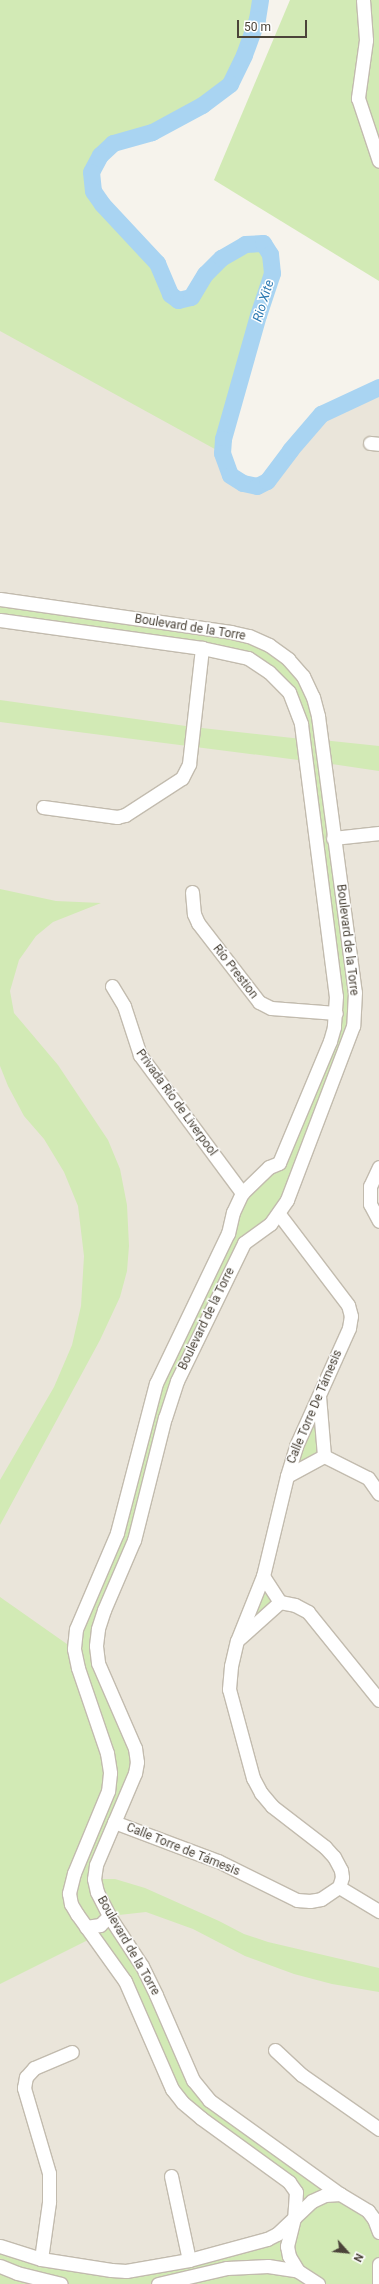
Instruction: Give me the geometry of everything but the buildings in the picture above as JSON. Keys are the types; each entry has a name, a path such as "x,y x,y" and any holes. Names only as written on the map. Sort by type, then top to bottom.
{"street":[{"path":"364,0 366,40 358,98 379,161"},
{"name":"Boulevard de la Torre","path":"0,599 231,632 249,636 276,650 288,659 303,676 313,697 321,732 333,838 355,992 354,1015 349,1039 287,1200 279,1214 259,1233 244,1243 170,1399 134,1540 104,1610 98,1629 96,1646 98,1663 134,1748 137,1762 134,1774 96,1865 94,1879 97,1892 109,1916 142,1966 192,2080 205,2095 340,2194 368,2211 377,2220"},
{"name":"Boulevard de la Torre","path":"0,620 202,648 248,658 269,672 289,692 301,724 336,996 336,1013 330,1041 279,1163 269,1167 242,1193 233,1212 228,1233 156,1383 117,1533 76,1629 74,1649 78,1668 107,1753 110,1773 108,1791 70,1884 71,1904 125,1981 172,2089 182,2102 201,2118 289,2182 296,2192 294,2218 287,2246 289,2256 298,2271"},
{"path":"43,807 117,817 133,811 182,778 189,764 202,648"},
{"path":"333,838 379,833"},
{"name":"Río Prestion","path":"192,892 194,914 198,923 259,1002 271,1008 336,1013"},
{"name":"Privada Río de Liverpool","path":"112,986 124,1006 140,1055 242,1193"},
{"path":"279,1163 290,1166 295,1176"},
{"path":"379,1167 370,1186 370,1204 379,1221"},
{"name":"Calle Torre De Támesis","path":"237,1641 263,1576 287,1476 296,1446 349,1328 351,1316 348,1305 279,1214"},
{"path":"228,1233 234,1241 244,1243"},
{"path":"319,1395 324,1456"},
{"path":"324,1456 374,1476 379,1494"},
{"path":"287,1476 324,1456"},
{"path":"263,1576 280,1602 295,1605 308,1612 379,1700"},
{"path":"280,1602 237,1641 231,1666 229,1689 253,1778 261,1793 272,1806 325,1847 334,1857 341,1870 342,1877 339,1887 379,1911"},
{"name":"Calle Torre de Támesis","path":"114,1822 218,1861 298,1900 310,1901 321,1899 339,1887"},
{"path":"86,1927 100,1925 109,1916"},
{"path":"275,2050 302,2075 379,2129"},
{"path":"41,2259 49,2202 49,2173 24,2088 26,2076 34,2068 72,2052"},
{"path":"171,2176 189,2260"},
{"path":"0,2246 41,2259 126,2271 189,2260 267,2239 277,2234 312,2201 325,2195 340,2194"},
{"path":"377,2220 379,2232"},
{"path":"378,2284 379,2264"},
{"path":"0,2266 18,2273 61,2284"},
{"path":"158,2284 227,2268 268,2266 298,2271 318,2284"}],"shaded area":[{"path":"0,0 260,0 257,19 244,55 230,84 202,105 152,132 113,143 100,155 91,172 93,190 102,204 157,263 170,294 178,300 191,297 205,274 221,258 245,244 263,243 270,254 272,273 258,315 223,439 222,453 230,475 243,483 257,486 267,481 290,450 321,414 379,387 379,2284 0,2284"}],"green space":[{"path":"0,0 260,0 257,19 244,55 230,84 202,105 152,132 113,143 100,155 91,172 93,191 102,204 157,263 170,294 178,300 191,297 205,274 221,258 245,244 263,243 270,254 272,273 258,315 223,439 222,453 0,331"},
{"path":"290,0 379,0 379,281 214,180"},
{"path":"0,599 249,636 303,676 322,740 379,746 379,771 325,763 355,1010 287,1200 244,1243 177,1381 96,1646 137,1762 94,1879 115,1879 145,1888 219,1921 244,1934 268,1942 379,1968 379,1992 332,1984 294,1974 245,1956 193,1929 146,1912 110,1916 142,1966 193,2080 358,2205 379,2232 379,2284 0,2284 0,2246 111,2270 234,2249 294,2219 297,2191 182,2102 125,1981 94,1937 0,1984 0,1597 74,1649 110,1551 150,1399 233,1212 279,1163 334,1027 306,761 0,722 0,700 193,727 302,739 296,708 248,658 0,620"},
{"path":"0,889 56,901 101,903 53,922 36,936 19,960 10,991 14,1013 58,1065 108,1140 120,1169 127,1205 129,1246 127,1271 120,1297 100,1340 0,1525 0,1480 54,1387 72,1345 81,1306 84,1256 78,1206 64,1172 44,1139 24,1116 8,1086 0,1066"},
{"path":"319,1395 324,1456 287,1476"},
{"path":"263,1576 280,1602 237,1641"}],"waterway":[{"name":"Rio Xite","path":"260,0 257,19 244,55 230,84 202,105 152,132 113,143 100,155 91,172 93,191 102,204 157,263 170,294 178,300 191,297 205,274 221,258 245,244 263,243 270,254 272,273 258,315 223,439 222,453 230,475 243,483 257,486 267,481 290,450 321,414 379,387"}]}
